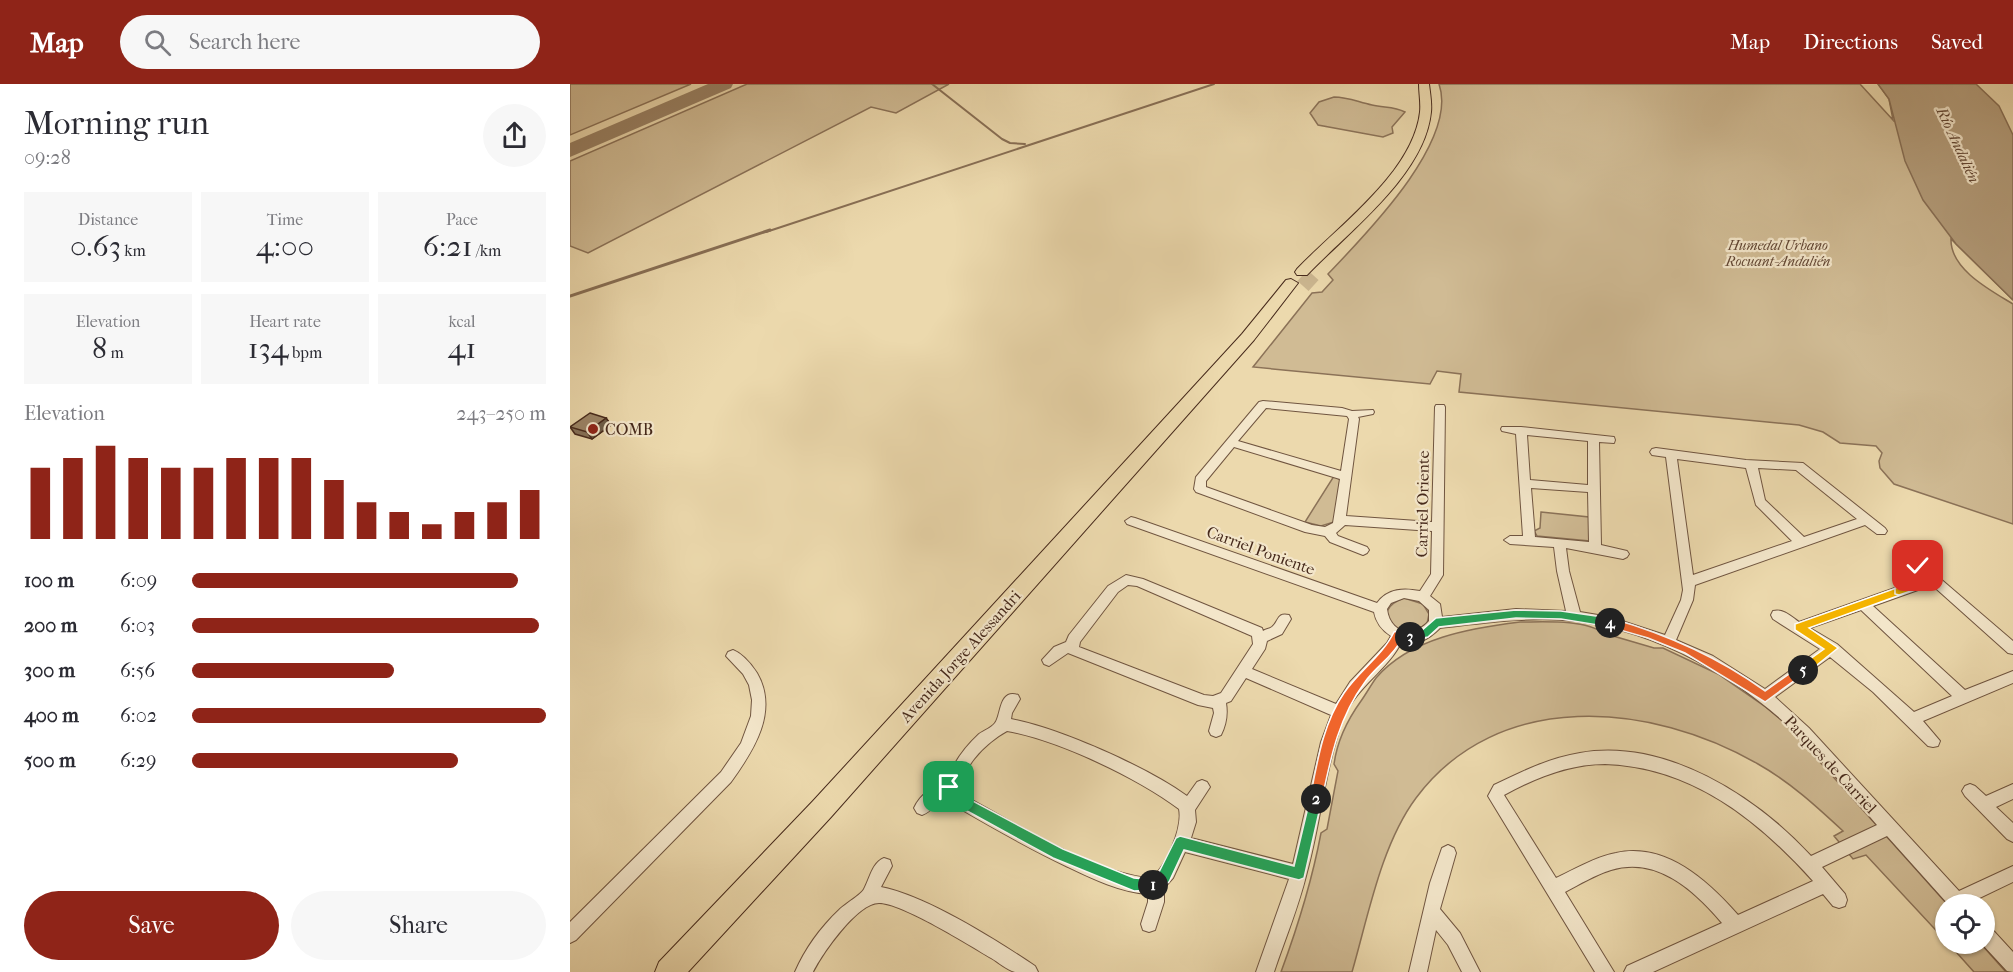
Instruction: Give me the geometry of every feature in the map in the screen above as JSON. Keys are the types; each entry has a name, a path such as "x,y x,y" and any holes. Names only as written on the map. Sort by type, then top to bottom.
{"highway":[{"name":"Avenida Jorge Alessandri","path":"669,972 830,800 1248,337 1281,310 1302,279 1338,246 1350,226 1395,175 1416,145 1426,113 1424,84"}],"street":[{"path":"1351,414 1353,422 1347,477 1340,520 1336,529 1328,532 1309,529 1202,491 1199,486 1200,480 1257,408 1266,404 1342,411 1351,414 1369,412"},
{"name":"Carriel Oriente","path":"1423,597 1437,574 1440,406"},
{"path":"1506,429 1610,440"},
{"path":"1521,430 1529,540"},
{"path":"1593,438 1595,548"},
{"path":"1230,442 1347,477"},
{"path":"1656,452 1751,464 1794,465 1803,468 1881,531"},
{"path":"1669,641 1687,600 1688,582 1671,454"},
{"path":"1751,464 1760,502 1802,543"},
{"path":"1524,483 1594,489"},
{"path":"1340,520 1438,527"},
{"path":"1688,582 1866,520"},
{"name":"Carriel Poniente","path":"1131,521 1380,609"},
{"path":"1328,532 1334,539 1363,550"},
{"path":"1510,540 1560,543 1623,554"},
{"path":"1560,543 1560,565 1569,588 1574,616"},
{"path":"1918,566 2013,649"},
{"path":"1049,660 1059,651 1071,646 1113,589 1122,582 1130,580 1243,625 1257,632 1261,638"},
{"path":"1799,627 1932,580"},
{"path":"1410,592 1423,597 1435,608 1436,623 1425,634 1412,637 1398,635 1382,622 1380,609 1386,599 1396,594 1410,592"},
{"path":"1863,603 1964,698"},
{"name":"Parques de Carriel","path":"1436,623 1516,614 1574,616 1620,625 1669,641 1708,660 1765,698 1804,732 1950,894"},
{"path":"1778,615 1832,648 1869,678 1933,741"},
{"path":"1071,646 1077,652 1164,687 1203,701 1219,702 1226,697 1258,648 1261,638 1277,630 1284,619"},
{"path":"1265,972 1289,909 1299,874 1328,742 1339,712 1355,686 1392,647 1398,635"},
{"path":"1765,698 1832,648"},
{"path":"570,934 726,777 747,748 757,723 758,690 749,671 733,656"},
{"path":"1243,670 1339,712"},
{"path":"1912,719 2013,677"},
{"path":"1002,726 1005,711 1012,699"},
{"path":"1216,731 1221,713 1219,702"},
{"path":"1188,808 1178,798 1068,744 1023,728 1002,726 987,735 960,768 955,785 958,798 962,802 1049,849 1134,885 1146,886 1156,884 1167,873 1189,819 1188,808 1202,787"},
{"path":"1605,972 1496,793 1550,768 1582,759 1634,760 1670,769 1707,783 1761,818 1811,864 1839,900"},
{"path":"922,808 935,793 955,785"},
{"path":"1970,790 2013,834"},
{"path":"1984,805 2013,791"},
{"path":"1811,864 1889,827"},
{"path":"1180,843 1299,874"},
{"path":"1418,972 1448,853"},
{"path":"1554,888 1619,860 1651,861 1670,867 1695,883 1716,902 1735,925"},
{"path":"871,897 874,883 884,866"},
{"path":"1975,894 2013,874"},
{"path":"1149,924 1156,902 1156,884"},
{"path":"1633,972 1826,884"},
{"path":"804,972 813,956 847,914 859,903 879,895 893,898 966,934 1029,972"},
{"path":"1432,912 1454,939 1471,972"},
{"path":"1995,945 2013,965"}],"green space":[{"path":"570,84 691,84 570,135"},
{"path":"747,84 949,84 896,113 871,107 588,253 570,246 570,161"},
{"name":"Humedal Urbano Rocuant-Andalién","path":"1439,84 1860,84 1893,120 1889,99 1878,84 1897,84 2013,300 1951,239 1952,250 1964,269 1973,278 2013,304 2013,524 1894,484 1880,468 1879,461 1882,453 1876,446 1840,443 1823,432 1799,425 1459,392 1461,374 1437,371 1430,384 1253,367 1312,293 1322,292 1333,280 1328,274 1385,212 1405,186 1435,132 1441,107"},
{"path":"1334,97 1405,112 1392,127 1393,133 1383,137 1318,125 1310,113 1319,102"},
{"path":"1334,476 1340,480 1334,522 1321,526 1305,522"},
{"path":"1541,512 1589,517 1590,541 1537,536 1534,531 1540,528"},
{"path":"1404,598 1423,604 1429,614 1427,624 1416,629 1405,630 1396,628 1390,623 1387,617 1388,610"},
{"path":"1520,622 1586,625 1603,633 1654,648 1663,648 1718,674 1785,723 1938,894 1935,894 1935,929 1866,855 1853,859 1834,836 1843,831 1770,771 1716,743 1671,728 1624,719 1578,716 1532,723 1489,738 1450,762 1416,798 1393,837 1377,882 1352,972 1281,972 1304,903 1321,833 1327,829 1338,771 1334,764 1338,747 1352,715 1376,678 1406,653 1442,637"},
{"path":"1958,954 1990,954 2006,972 1974,972"}],"water":[{"name":"Río Andalién","path":"1878,84 1976,84 1999,106 2013,135 2013,300 1956,244 1923,200 1905,161 1889,99"}],"building":[{"path":"590,413 606,418 587,432 570,427"}],"waterway":[{"path":"932,84 1002,139 1010,143 1025,144"},
{"path":"766,232 1214,84"},
{"path":"570,296 770,230"}],"taxiway":[{"path":"570,151 724,84"}],"tunnel":[{"path":"1303,286 1313,275"}],"place":[{"name":"COMB","path":"593,429"}],"route":[{"path":"949,787 955,785 958,798 986,816 1092,869 1134,885 1151,886 1161,881 1180,843 1299,874 1328,742 1339,712 1355,686 1388,652 1398,635 1419,636 1430,631 1436,623 1504,615 1548,614 1589,618 1650,634 1689,650 1743,681 1765,698 1832,648 1799,627 1932,580 1918,566"}]}
